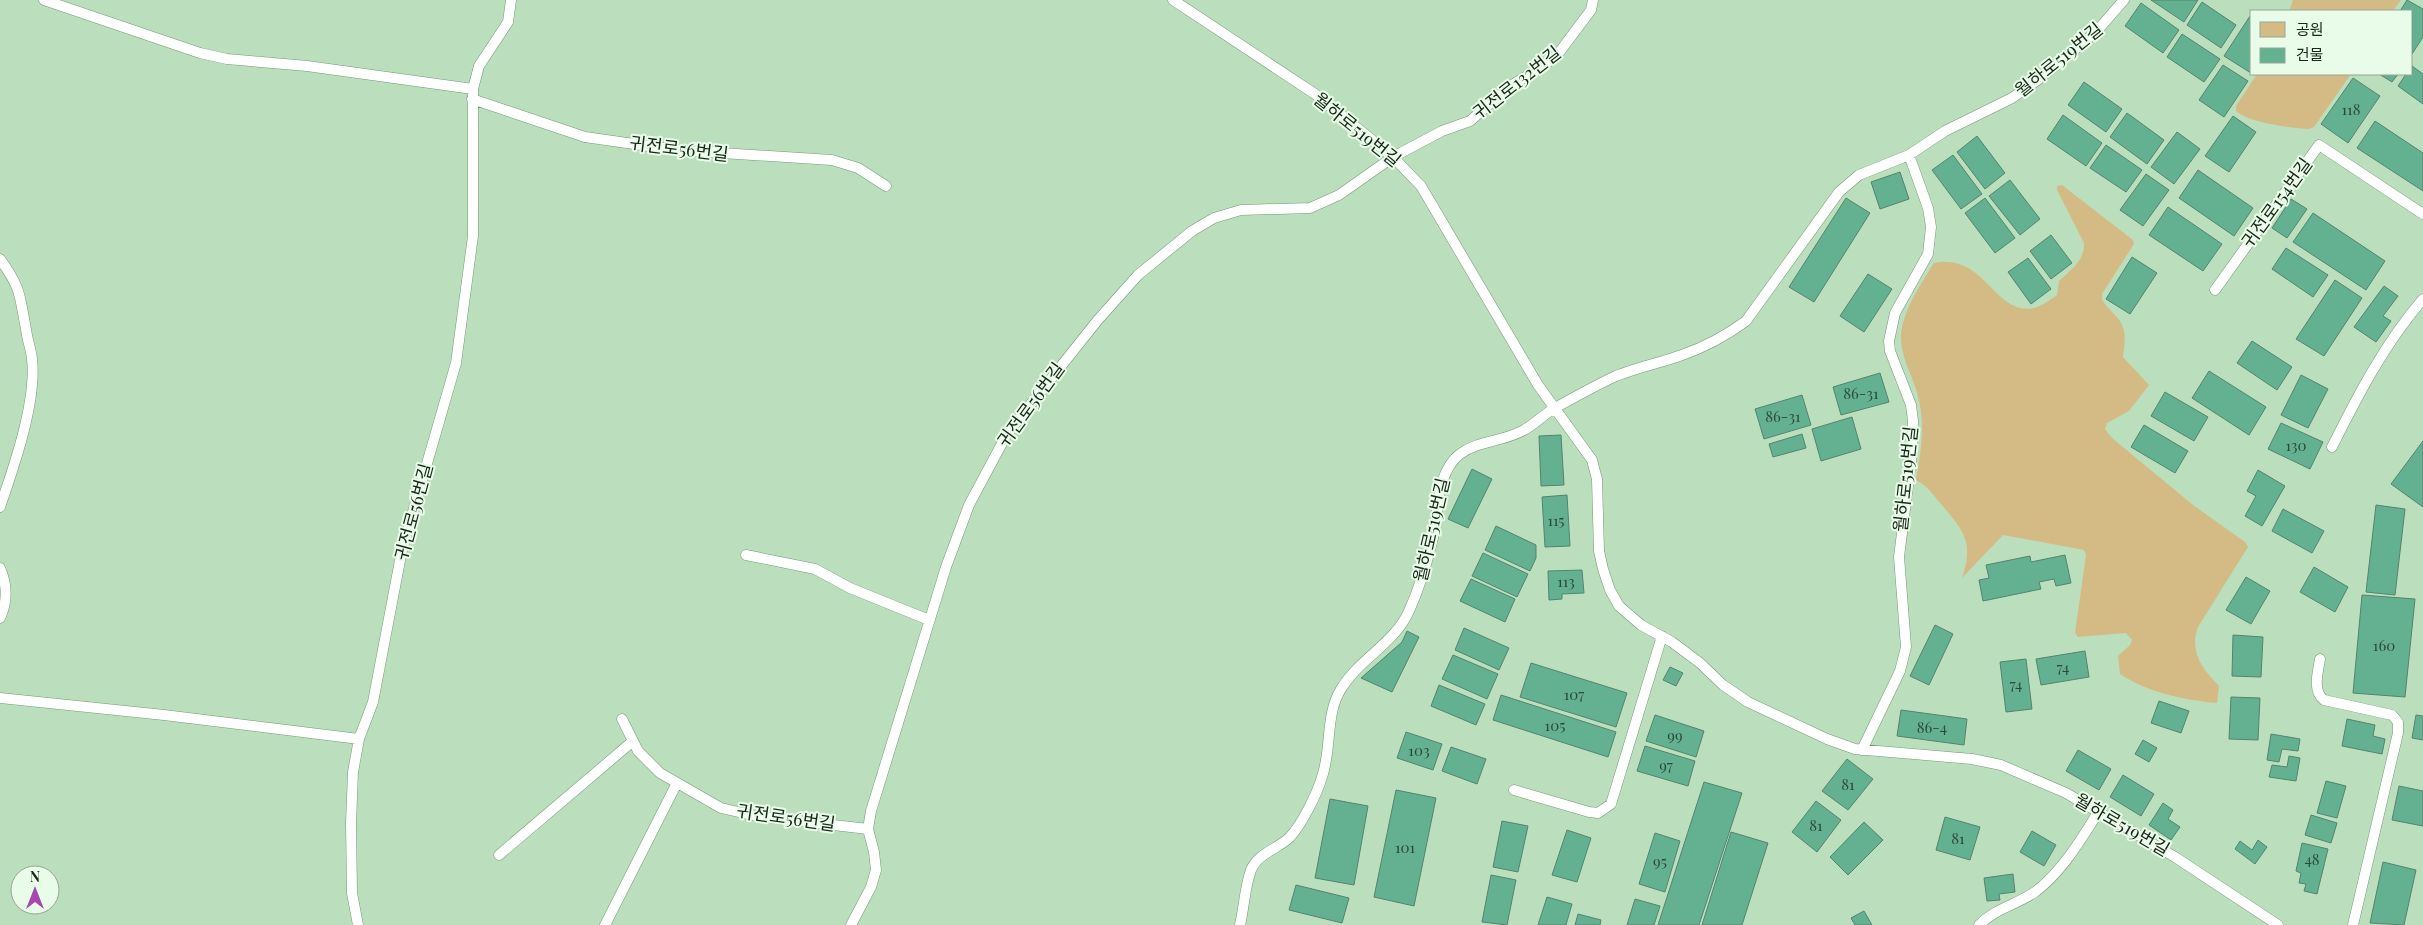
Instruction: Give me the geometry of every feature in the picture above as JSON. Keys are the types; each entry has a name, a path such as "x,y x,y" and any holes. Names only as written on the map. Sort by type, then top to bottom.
{"lane":[{"path":"44,0 200,53 227,59 308,66 473,94"},
{"name":"귀전로56번길","path":"358,925 352,893 351,823 353,772 360,739 373,702 402,550 456,363 473,236 473,94 479,66 508,22 511,0"},
{"name":"월하로519번길","path":"1173,0 1307,89 1393,157 1421,186 1497,317 1554,409 1592,460 1597,478 1600,550 1610,590 1619,606 1640,624 1662,636 1700,663 1723,685 1748,702 1827,739 1862,750 1964,758 2001,765 2066,793 2175,857 2278,925"},
{"name":"귀전로132번길","path":"1393,157 1442,131 1470,121 1510,86 1541,68 1558,54 1591,10 1593,0"},
{"name":"월하로519번길","path":"1240,925 1251,870 1260,858 1289,838 1298,827 1322,777 1332,714 1341,689 1368,657 1395,632 1407,615 1419,587 1432,540 1443,477 1448,465 1459,454 1478,444 1503,439 1524,430 1554,409 1616,377 1683,355 1733,331 1746,321 1848,182 1886,162 1909,155 1945,131 2012,98 2039,79 2096,32 2124,0"},
{"name":"귀전로56번길","path":"473,94 585,137 676,150 832,160 858,168 886,186"},
{"name":"귀전로154번길","path":"2215,290 2319,145 2423,214"},
{"name":"월하로519번길","path":"1862,750 1900,671 1906,647 1899,557 1912,453 1913,421 1910,405 1890,351 1889,340 1895,314 1928,254 1931,227 1928,208 1909,155"},
{"name":"귀전로56번길","path":"851,925 871,887 876,870 868,829 870,811 929,620 969,505 1007,434 1097,320 1138,275 1186,236 1214,218 1241,210 1310,208 1339,195 1393,157"},
{"path":"0,259 16,280 22,296 25,327 32,359 32,382 27,412 0,507"},
{"path":"2332,447 2360,390 2389,344 2423,299"},
{"path":"746,555 815,569 850,588 929,620"},
{"path":"0,568 4,576 6,595 0,618"},
{"path":"1514,790 1589,812 1598,812 1611,804 1662,636"},
{"path":"2320,659 2317,689 2319,696 2324,700 2392,715 2398,722 2398,733 2353,925"},
{"path":"0,698 164,715 360,739"},
{"name":"귀전로56번길","path":"622,719 638,751 660,773 721,808 756,816 868,829"},
{"path":"499,855 633,741"},
{"path":"605,925 677,783"},
{"path":"1979,925 1994,912 2034,893 2048,882 2071,854 2099,811"}],"green space":[{"path":"2293,0 2401,0 2394,10 2289,10"},
{"path":"2256,75 2350,75 2314,127 2309,129 2281,126 2250,119 2236,111 2236,106"},
{"path":"2062,185 2133,240 2134,244 2102,294 2102,299 2119,320 2124,330 2123,357 2149,385 2129,411 2107,423 2105,429 2112,438 2193,505 2245,542 2248,547 2198,627 2196,636 2196,652 2199,659 2207,673 2219,686 2217,703 2192,700 2155,691 2120,674 2118,656 2130,645 2132,640 2126,633 2078,637 2075,633 2086,555 2084,550 2003,535 1962,578 1967,555 1965,538 1956,522 1933,494 1916,480 1921,447 1920,404 1901,343 1902,326 1913,298 1934,263 1951,262 1966,267 1978,275 2009,303 2021,308 2037,307 2057,295 2059,281 2080,260 2084,249 2084,243 2057,190 2057,186"}],"building":[{"path":"2151,0 2198,0 2184,22"},
{"path":"2407,0 2423,9 2423,37 2413,52 2413,10 2401,10"},
{"path":"2202,2 2236,25 2221,48 2187,25"},
{"path":"2141,3 2179,30 2163,53 2125,26"},
{"path":"2250,16 2250,72 2224,56"},
{"path":"2182,34 2220,59 2204,82 2167,57"},
{"path":"2223,65 2248,81 2224,117 2199,100"},
{"path":"2413,67 2423,74 2423,104 2398,86 2405,75 2413,75"},
{"path":"2381,75 2397,75 2392,82"},
{"path":"2353,78 2380,96 2348,143 2321,124"},
{"path":"2084,82 2122,109 2106,132 2068,105"},
{"path":"2127,113 2164,140 2147,164 2110,137"},
{"path":"2063,115 2102,143 2086,166 2047,139"},
{"path":"2233,116 2256,132 2229,172 2205,156"},
{"path":"2375,121 2423,153 2423,191 2357,148"},
{"path":"2177,132 2200,149 2174,184 2151,167"},
{"path":"1977,136 2005,173 1985,189 1957,152"},
{"path":"2106,145 2142,170 2126,192 2090,168"},
{"path":"1953,155 1982,194 1961,209 1932,170"},
{"path":"2198,170 2253,208 2234,236 2179,198"},
{"path":"1900,172 1909,199 1880,209 1871,182"},
{"path":"2146,174 2169,190 2143,226 2120,210"},
{"path":"2010,180 2040,219 2020,235 1989,196"},
{"path":"1846,198 1870,213 1814,302 1789,287"},
{"path":"1985,198 2015,238 1995,253 1965,213"},
{"path":"2291,199 2307,209 2287,238 2272,228"},
{"path":"2168,207 2222,244 2203,271 2149,235"},
{"path":"2313,213 2385,261 2366,290 2293,242"},
{"path":"2051,235 2072,263 2051,279 2030,251"},
{"path":"2286,248 2328,275 2313,297 2272,269"},
{"path":"2132,257 2157,273 2130,314 2106,299"},
{"path":"2028,258 2051,289 2031,304 2008,272"},
{"path":"1868,274 1892,289 1864,332 1840,316"},
{"path":"2335,280 2362,298 2324,356 2296,339"},
{"path":"2384,286 2398,296 2383,316 2391,321 2376,342 2354,327"},
{"path":"2252,341 2292,367 2277,390 2237,363"},
{"path":"2209,371 2266,407 2249,435 2192,398"},
{"path":"1880,373 1889,402 1841,415 1833,387"},
{"path":"2301,375 2328,389 2308,428 2281,415"},
{"path":"2165,392 2208,417 2194,441 2151,416"},
{"path":"1802,395 1811,425 1764,439 1755,409"},
{"path":"1852,417 1861,449 1821,461 1812,429"},
{"path":"2281,423 2323,442 2310,469 2268,449"},
{"path":"2144,425 2188,451 2175,473 2131,447"},
{"path":"1802,434 1806,448 1773,457 1769,444"},
{"path":"1561,435 1564,485 1541,486 1539,436"},
{"path":"2423,441 2423,507 2391,484"},
{"path":"1472,469 1492,479 1468,528 1448,519"},
{"path":"2258,470 2285,486 2262,526 2245,516 2256,496 2247,491"},
{"path":"1567,495 1570,546 1545,547 1542,497"},
{"path":"2376,505 2405,509 2395,595 2366,592"},
{"path":"2283,509 2324,531 2312,553 2272,531"},
{"path":"1496,526 1536,545 1536,558 1530,571 1485,550"},
{"path":"1483,553 1528,574 1517,597 1472,576"},
{"path":"2065,555 2071,583 2056,586 2054,579 2039,582 2041,589 1983,601 1979,580 1989,578 1986,565 2030,556 2031,562"},
{"path":"2314,567 2348,587 2335,612 2300,592"},
{"path":"1582,570 1584,593 1562,594 1562,599 1549,600 1548,571"},
{"path":"2246,577 2270,591 2251,624 2226,610"},
{"path":"1471,579 1515,599 1505,622 1460,601"},
{"path":"2362,595 2415,599 2405,697 2353,693"},
{"path":"1935,625 1953,634 1929,685 1910,676"},
{"path":"1464,628 1509,648 1499,670 1455,650"},
{"path":"1407,631 1419,637 1392,692 1361,678 1402,642"},
{"path":"2233,635 2263,637 2261,677 2232,676"},
{"path":"2085,651 2089,677 2041,685 2036,659"},
{"path":"1453,655 1498,674 1487,699 1442,679"},
{"path":"2026,659 2032,709 2006,712 2000,662"},
{"path":"1531,663 1627,693 1616,727 1520,697"},
{"path":"1670,667 1683,673 1676,686 1663,680"},
{"path":"1439,685 1485,704 1476,725 1431,706"},
{"path":"1501,695 1616,732 1608,757 1493,720"},
{"path":"2231,697 2260,698 2258,740 2229,739"},
{"path":"2159,701 2189,711 2181,733 2151,723"},
{"path":"1901,710 1967,719 1964,745 1897,736"},
{"path":"1655,715 1704,731 1696,757 1646,741"},
{"path":"2416,715 2423,716 2423,740 2412,738"},
{"path":"2347,719 2375,725 2373,736 2385,739 2382,754 2342,746"},
{"path":"1406,732 1442,744 1433,770 1397,758"},
{"path":"2271,734 2300,739 2298,751 2282,749 2279,762 2267,760"},
{"path":"2143,740 2157,748 2149,762 2135,754"},
{"path":"1645,746 1695,761 1688,786 1637,771"},
{"path":"1451,747 1486,759 1477,784 1442,771"},
{"path":"2078,750 2111,769 2099,790 2066,771"},
{"path":"2289,756 2300,758 2296,781 2269,777 2272,765 2287,767"},
{"path":"1847,759 1873,779 1848,810 1822,791"},
{"path":"2123,775 2154,794 2141,816 2110,797"},
{"path":"2326,781 2346,786 2337,818 2317,813"},
{"path":"1704,782 1742,793 1699,925 1658,925"},
{"path":"2399,786 2423,791 2423,826 2392,820"},
{"path":"1396,790 1436,798 1414,906 1374,897"},
{"path":"1330,799 1368,806 1354,885 1315,878"},
{"path":"1816,801 1841,820 1817,852 1792,832"},
{"path":"2163,803 2173,810 2168,819 2180,827 2171,840 2149,825"},
{"path":"2311,815 2337,823 2331,843 2305,835"},
{"path":"1945,817 1980,827 1970,860 1936,850"},
{"path":"1502,821 1528,826 1518,872 1493,867"},
{"path":"1864,822 1883,840 1848,875 1830,857"},
{"path":"1567,830 1591,838 1577,882 1552,875"},
{"path":"2032,831 2056,845 2044,866 2020,852"},
{"path":"1731,832 1768,843 1742,925 1702,925"},
{"path":"1655,833 1680,841 1665,892 1639,884"},
{"path":"2258,840 2267,847 2255,864 2235,849 2240,841 2252,850"},
{"path":"2302,843 2328,849 2317,894 2304,891 2306,884 2299,883 2301,873 2296,871"},
{"path":"2383,862 2416,870 2404,925 2370,923"},
{"path":"2013,874 2015,892 1999,894 2000,900 1987,901 1984,878"},
{"path":"1491,875 1516,880 1507,925 1482,922"},
{"path":"1296,885 1349,898 1342,923 1289,910"},
{"path":"1547,897 1572,904 1566,925 1538,925"},
{"path":"1635,899 1660,906 1654,925 1627,925"},
{"path":"1864,911 1872,925 1855,925 1851,918"},
{"path":"1578,914 1601,920 1600,925 1575,925"}]}
